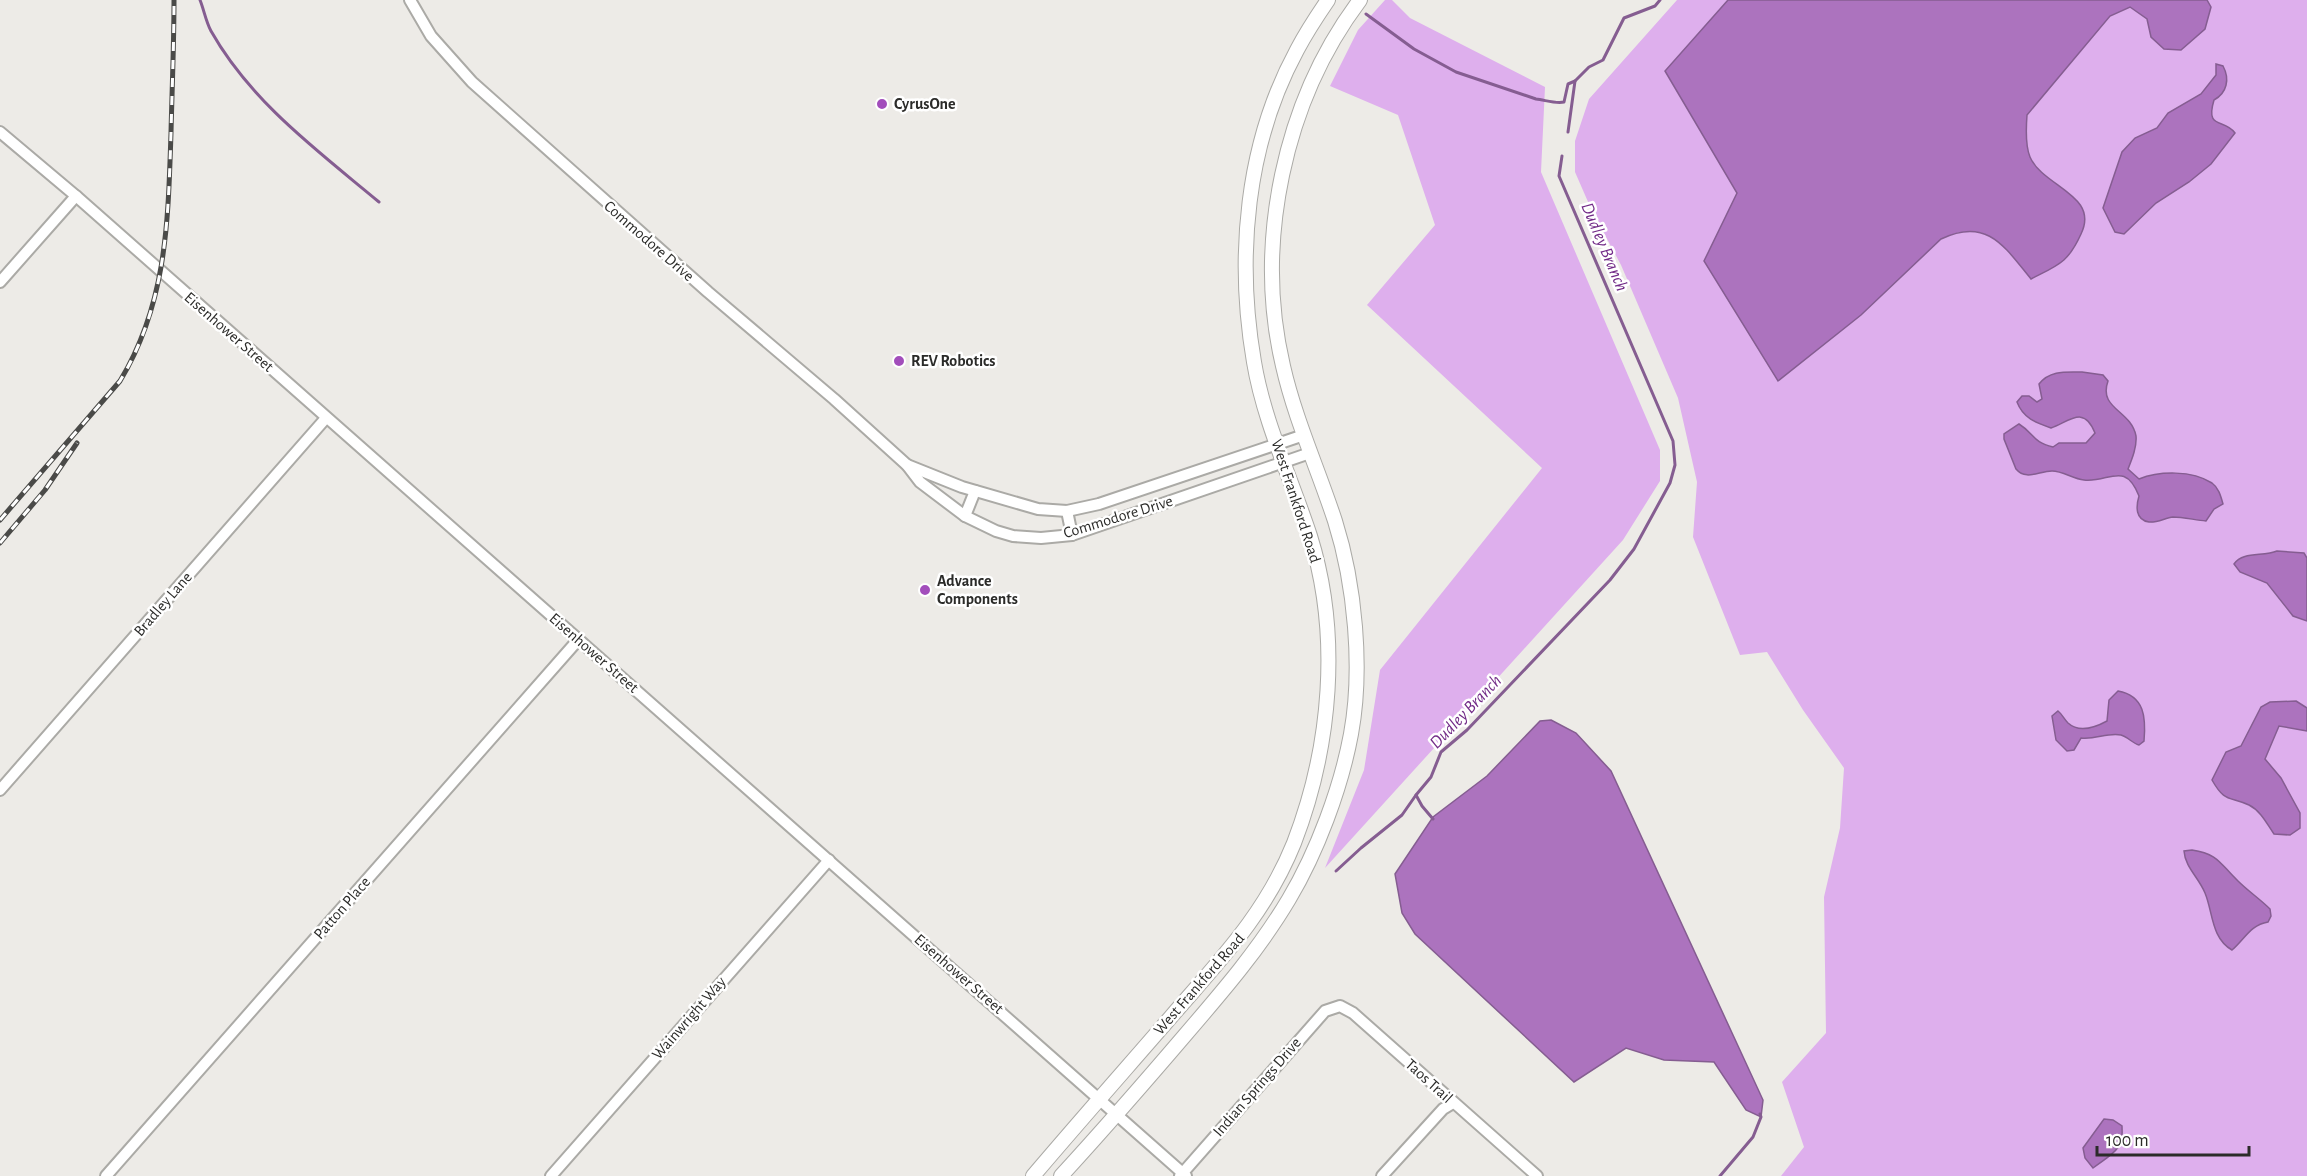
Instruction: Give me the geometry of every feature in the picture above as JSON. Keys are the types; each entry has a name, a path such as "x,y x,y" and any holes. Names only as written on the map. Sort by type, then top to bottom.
{"main road":[{"name":"West Frankford Road","path":"1033,1176 1235,944 1264,903 1293,844 1317,771 1324,734 1329,645 1318,566 1311,538 1263,404 1254,362 1245,284 1246,223 1260,149 1279,91 1297,50 1328,0"},
{"name":"West Frankford Road","path":"1061,1176 1247,961 1290,898 1327,817 1344,765 1352,730 1356,661 1351,586 1335,522 1304,435 1283,365 1273,305 1274,233 1284,166 1306,95 1337,33 1360,0"}],"street":[{"name":"Commodore Drive","path":"410,0 431,36 472,82 713,297 834,399 907,465 920,482 965,516 996,531 1013,536 1041,538 1072,535 1310,453"},
{"name":"Eisenhower Street","path":"0,132 76,196 1117,1114 1183,1175"},
{"path":"0,282 76,196"},
{"name":"Bradley Lane","path":"0,790 326,418"},
{"name":"Commodore Drive","path":"907,465 975,491 1038,509 1067,511 1099,504 1304,435"},
{"path":"965,516 975,491"},
{"path":"1067,511 1072,535"},
{"name":"Patton Place","path":"106,1176 578,640"},
{"name":"Wainwright Way","path":"551,1176 829,860"},
{"name":"Taos Trail","path":"1340,1006 1353,1013 1537,1176"},
{"name":"Indian Springs Drive","path":"1183,1175 1325,1011 1340,1006"},
{"path":"1382,1176 1443,1109 1452,1103"}],"shaded area":[{"path":"1385,0 1392,0 1410,18 1545,87 1541,172 1660,450 1660,481 1623,540 1325,868 1364,770 1380,670 1542,468 1367,305 1435,225 1398,115 1330,86 1358,30"},
{"path":"1677,0 2307,0 2307,1176 1781,1176 1804,1147 1782,1082 1826,1033 1824,897 1840,828 1844,768 1803,710 1767,652 1740,655 1693,537 1697,482 1678,398 1621,265 1592,211 1575,172 1575,141 1589,99"},
{"path":"1728,0 2207,0 2211,7 2205,29 2181,50 2164,49 2151,37 2147,19 2130,7 2110,16 2027,115 2026,131 2030,157 2046,176 2077,200 2083,210 2085,221 2081,234 2067,257 2031,279 2003,246 1983,233 1971,231 1957,233 1941,239 1861,315 1778,381 1704,261 1737,193 1665,71"},
{"path":"2216,64 2223,66 2227,81 2222,94 2214,100 2212,116 2214,120 2235,133 2211,164 2189,182 2156,203 2124,234 2115,232 2103,208 2122,152 2135,138 2157,128 2168,113 2201,94 2216,75"},
{"path":"2082,372 2103,375 2108,381 2107,398 2133,427 2136,444 2128,469 2139,479 2156,474 2176,473 2204,479 2216,487 2223,504 2214,509 2206,521 2173,517 2155,522 2144,521 2139,516 2137,504 2139,496 2134,485 2122,476 2084,480 2056,471 2028,475 2016,469 2004,434 2019,424 2037,440 2053,447 2059,443 2086,443 2095,433 2091,424 2081,417 2070,419 2051,428 2040,424 2026,416 2017,402 2022,396 2029,396 2037,402 2042,399 2039,384 2048,376"},
{"path":"2277,551 2304,553 2307,558 2307,621 2293,616 2267,583 2240,572 2234,564 2243,557"},
{"path":"2118,691 2134,698 2142,709 2145,724 2144,741 2139,745 2123,736 2111,734 2081,738 2074,750 2067,751 2056,740 2052,716 2058,711 2068,723 2077,728 2098,725 2107,721 2109,700"},
{"path":"2296,701 2307,708 2307,731 2279,726 2265,759 2281,778 2300,813 2300,828 2290,835 2274,834 2257,811 2249,805 2224,796 2212,780 2226,752 2241,746 2261,707 2270,702"},
{"path":"1551,720 1576,733 1611,771 1763,1100 1761,1117 1746,1110 1714,1062 1664,1060 1626,1048 1574,1082 1415,934 1402,913 1395,874 1433,817 1487,776 1540,721"},
{"path":"2192,850 2214,857 2270,909 2271,916 2268,922 2252,929 2232,950 2225,945 2216,932 2208,900 2185,857 2184,851"},
{"path":"2104,1119 2113,1120 2122,1126 2121,1141 2111,1155 2093,1168 2085,1158 2083,1148"}],"waterway":[{"path":"200,0 211,31 227,57 266,103 287,124 379,202"},
{"name":"Dudley Branch","path":"1568,132 1575,81 1589,67 1603,60 1624,18 1655,6 1660,0"},
{"path":"1366,14 1414,49 1456,72 1536,99 1564,102 1568,84 1575,81"},
{"name":"Dudley Branch","path":"1433,819 1416,795 1431,777 1441,752 1467,730 1610,580 1634,549 1670,483 1675,465 1673,441 1559,176 1562,156"},
{"path":"1336,871 1402,815 1416,795"},
{"name":"Dudley Branch","path":"1720,1176 1753,1137 1761,1117 1760,1114"}],"railway":[{"path":"0,520 120,381 136,352 147,322 156,292 166,230 174,0"},
{"path":"0,543 45,490 77,443"}],"place":[{"name":"CyrusOne","path":"882,104"},
{"name":"REV Robotics","path":"899,361"},
{"name":"Advance Components","path":"925,590"}]}
